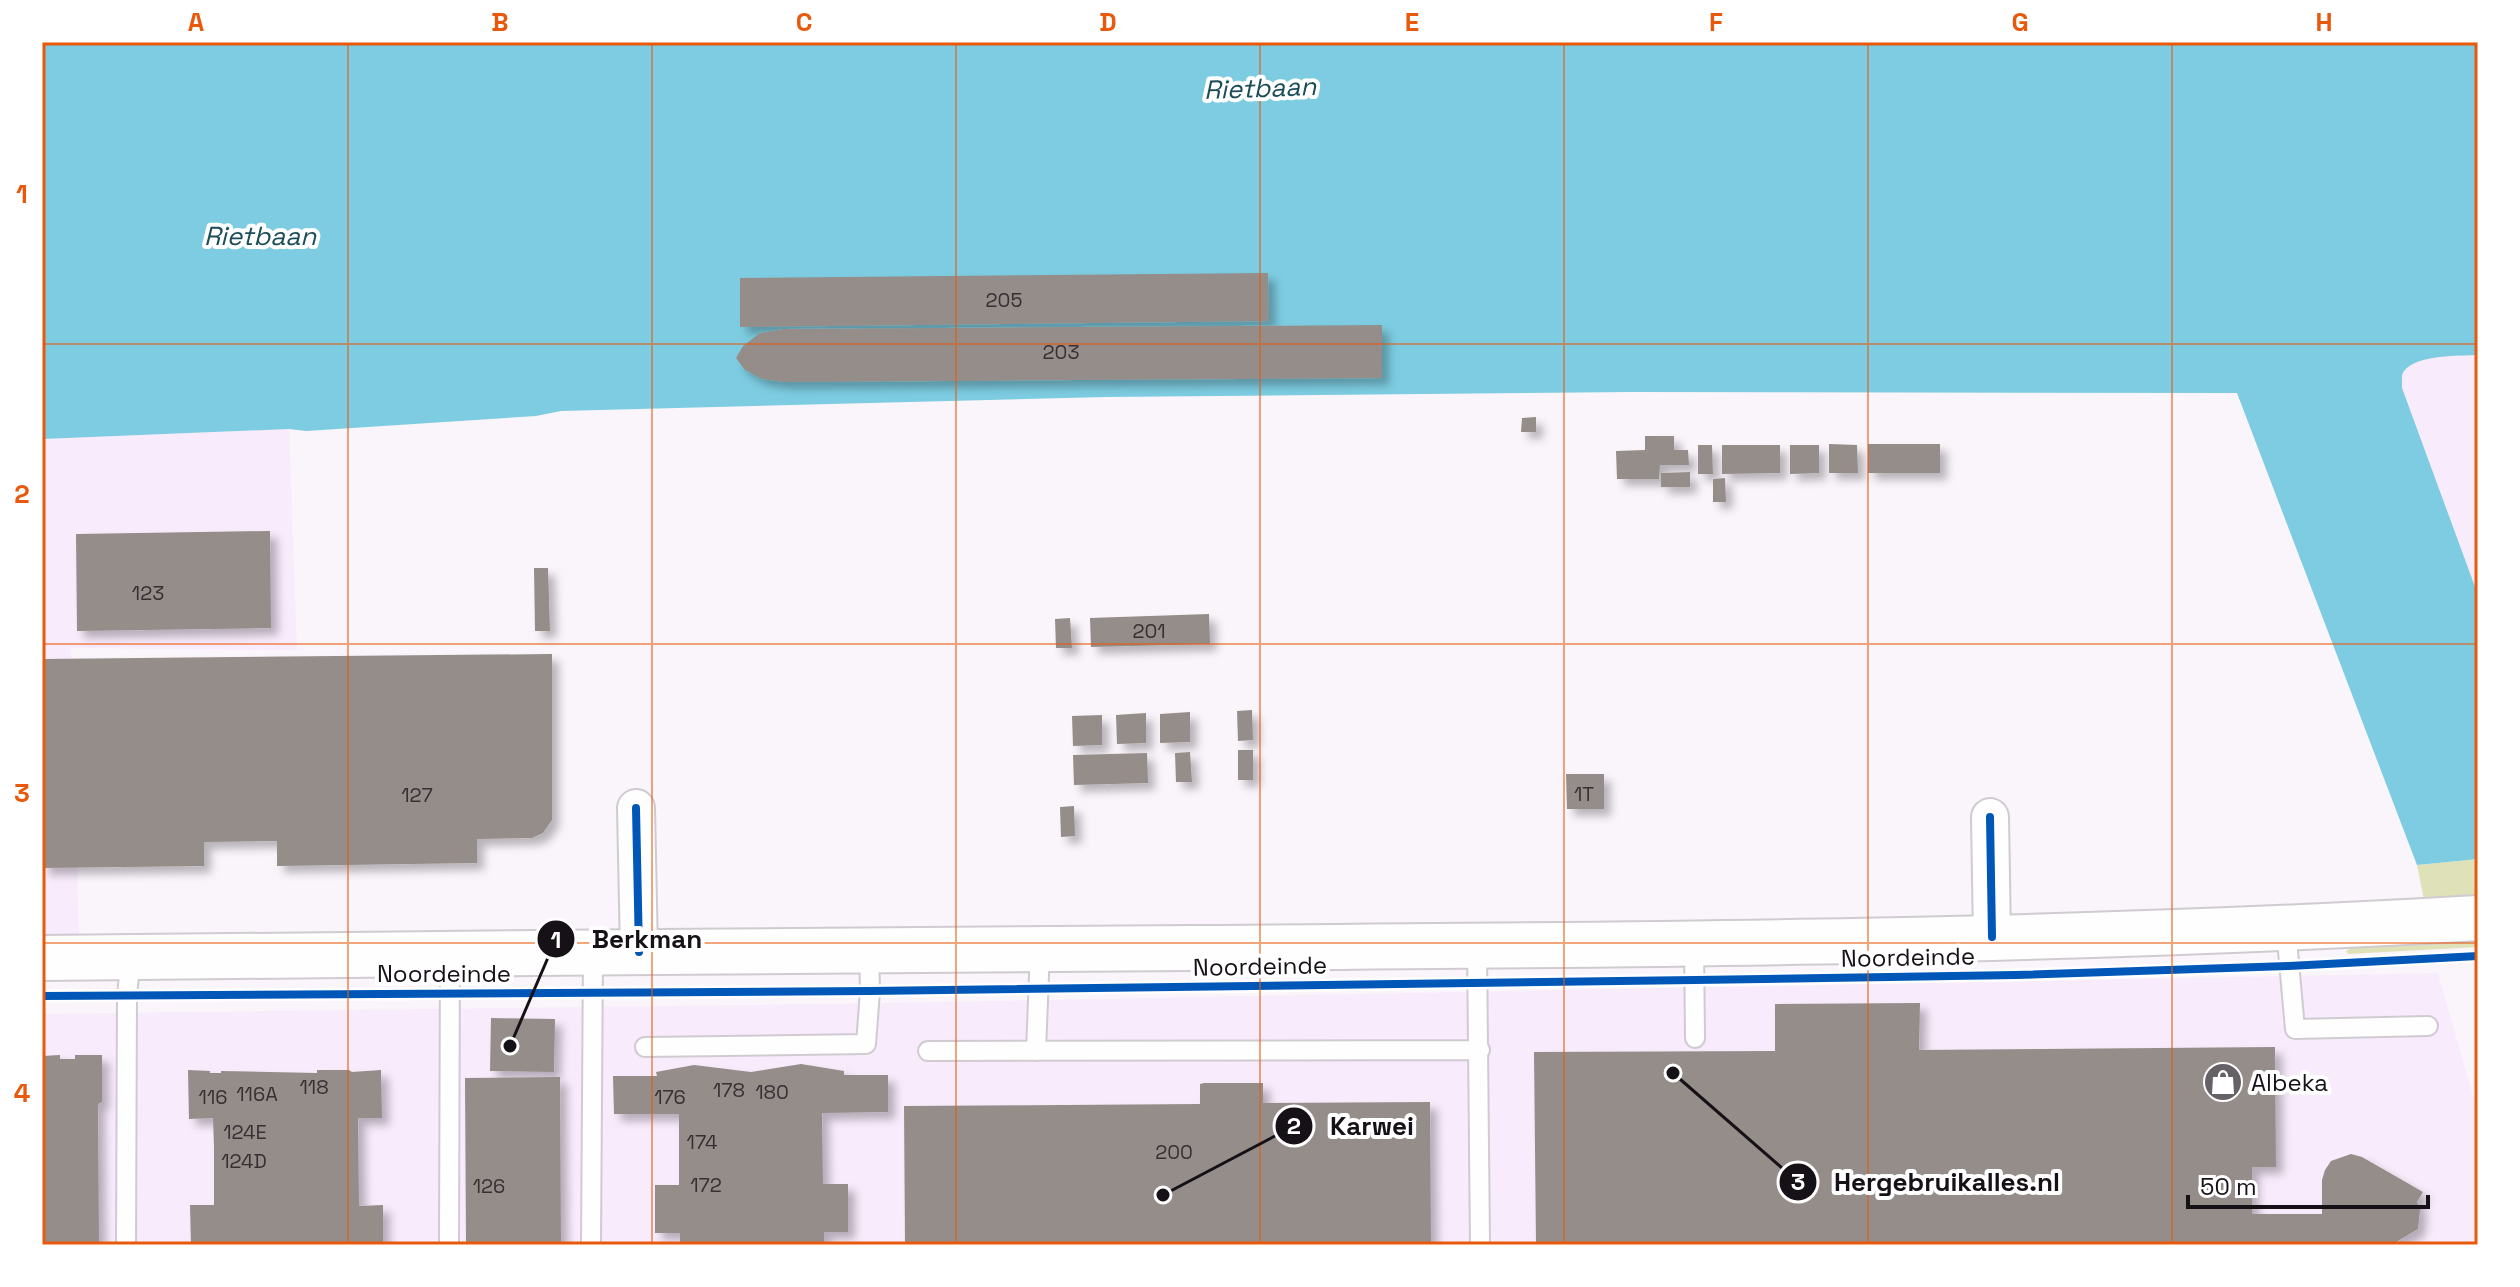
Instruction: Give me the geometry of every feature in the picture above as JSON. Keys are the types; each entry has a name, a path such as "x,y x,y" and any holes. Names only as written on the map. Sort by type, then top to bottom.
{"main road":[{"name":"Noordeinde","path":"42,958 1477,946 2286,929 2478,918"}],"street":[{"path":"636,808 639,952"},
{"path":"1990,817 1992,937"}],"lane":[{"path":"2286,929 2295,1029 2428,1026"},
{"path":"1694,942 1695,1038"},
{"path":"1477,946 1480,1245"},
{"path":"1036,1051 1040,949"},
{"path":"645,1047 866,1044 869,950"},
{"path":"591,1245 593,952"},
{"path":"449,1245 450,954"},
{"path":"126,1245 127,995 131,957"},
{"path":"928,1051 1480,1050"}],"shaded area":[{"path":"2478,350 2478,633 2372,361"},
{"path":"289,429 297,650 71,648 79,939 42,939 42,439"},
{"path":"2438,973 2478,1114 2478,1240 2466,1245 42,1245 42,1014 892,1003"}],"green space":[{"path":"2478,859 2478,897 2424,900 2417,865"},
{"path":"2478,935 2478,947 2348,954 2346,951 2356,945"}],"water":[{"name":"Rietbaan","path":"42,42 2478,42 2478,355 2414,363 2402,375 2402,388 2478,595 2478,859 2417,865 2237,393 1632,392 1106,397 561,411 536,416 306,431 289,429 42,439"}],"building":[{"path":"1268,273 1269,321 740,327 740,278"},
{"path":"1382,325 1382,378 785,382 762,379 745,370 736,358 743,346 760,333 784,329"},
{"path":"1536,417 1536,432 1521,432 1522,418"},
{"path":"1645,436 1674,436 1674,450 1688,450 1689,465 1660,465 1659,479 1617,479 1616,451 1645,450"},
{"path":"1829,444 1857,445 1858,473 1829,473"},
{"path":"1868,444 1940,444 1940,473 1868,473"},
{"path":"1698,445 1712,445 1713,474 1698,474"},
{"path":"1722,445 1780,445 1780,473 1722,474"},
{"path":"1790,445 1819,445 1819,473 1790,474"},
{"path":"1690,472 1690,487 1661,487 1661,473"},
{"path":"1725,478 1726,502 1713,502 1713,479"},
{"path":"270,531 271,628 77,631 76,534"},
{"path":"534,568 548,568 550,631 535,631"},
{"path":"1209,614 1210,644 1091,647 1090,618"},
{"path":"1070,618 1072,648 1056,648 1055,619"},
{"path":"552,654 552,820 543,833 532,838 477,839 477,863 277,866 277,841 204,842 204,866 42,868 42,659"},
{"path":"1252,710 1253,740 1238,741 1237,711"},
{"path":"1190,712 1190,742 1160,743 1160,714"},
{"path":"1146,713 1146,743 1117,744 1116,715"},
{"path":"1102,715 1102,745 1073,746 1072,716"},
{"path":"1238,750 1253,750 1253,780 1238,780"},
{"path":"1190,752 1192,782 1176,782 1175,753"},
{"path":"1147,753 1148,783 1074,785 1073,755"},
{"path":"1566,774 1604,774 1604,809 1567,809"},
{"path":"1074,806 1075,836 1061,837 1060,807"},
{"path":"1920,1003 1919,1050 2275,1047 2276,1167 2252,1167 2252,1214 2322,1214 2325,1170 2331,1161 2351,1154 2362,1157 2423,1192 2417,1202 2420,1209 2418,1229 2391,1245 1536,1245 1534,1052 1775,1051 1775,1004"},
{"path":"491,1018 555,1019 554,1072 490,1071"},
{"path":"60,1055 60,1059 75,1059 75,1055 102,1055 102,1102 98,1104 99,1245 42,1245 42,1056"},
{"path":"801,1064 844,1071 844,1075 888,1075 888,1112 822,1113 823,1184 848,1184 848,1232 824,1232 824,1245 680,1245 680,1233 655,1233 655,1185 679,1185 679,1114 614,1114 613,1076 657,1076 656,1072 694,1065 751,1072"},
{"path":"188,1070 210,1073 317,1073 317,1070 381,1070 382,1118 358,1118 359,1206 383,1205 383,1245 191,1245 190,1205 214,1205 214,1147 213,1118 189,1119"},
{"path":"560,1077 561,1245 466,1245 465,1078"},
{"path":"1263,1083 1263,1103 1430,1102 1431,1245 905,1245 904,1106 1200,1104 1200,1084"}],"cycle path":[{"path":"636,808 639,952"},
{"path":"1990,817 1992,937"},
{"path":"42,996 870,991 2016,975 2478,956"}],"place":[{"name":"Berkman","path":"510,1046"},
{"name":"Hergebruikalles.nl","path":"1673,1073"},
{"name":"Albeka","path":"2223,1082"},
{"name":"Karwei","path":"1163,1195"}]}
